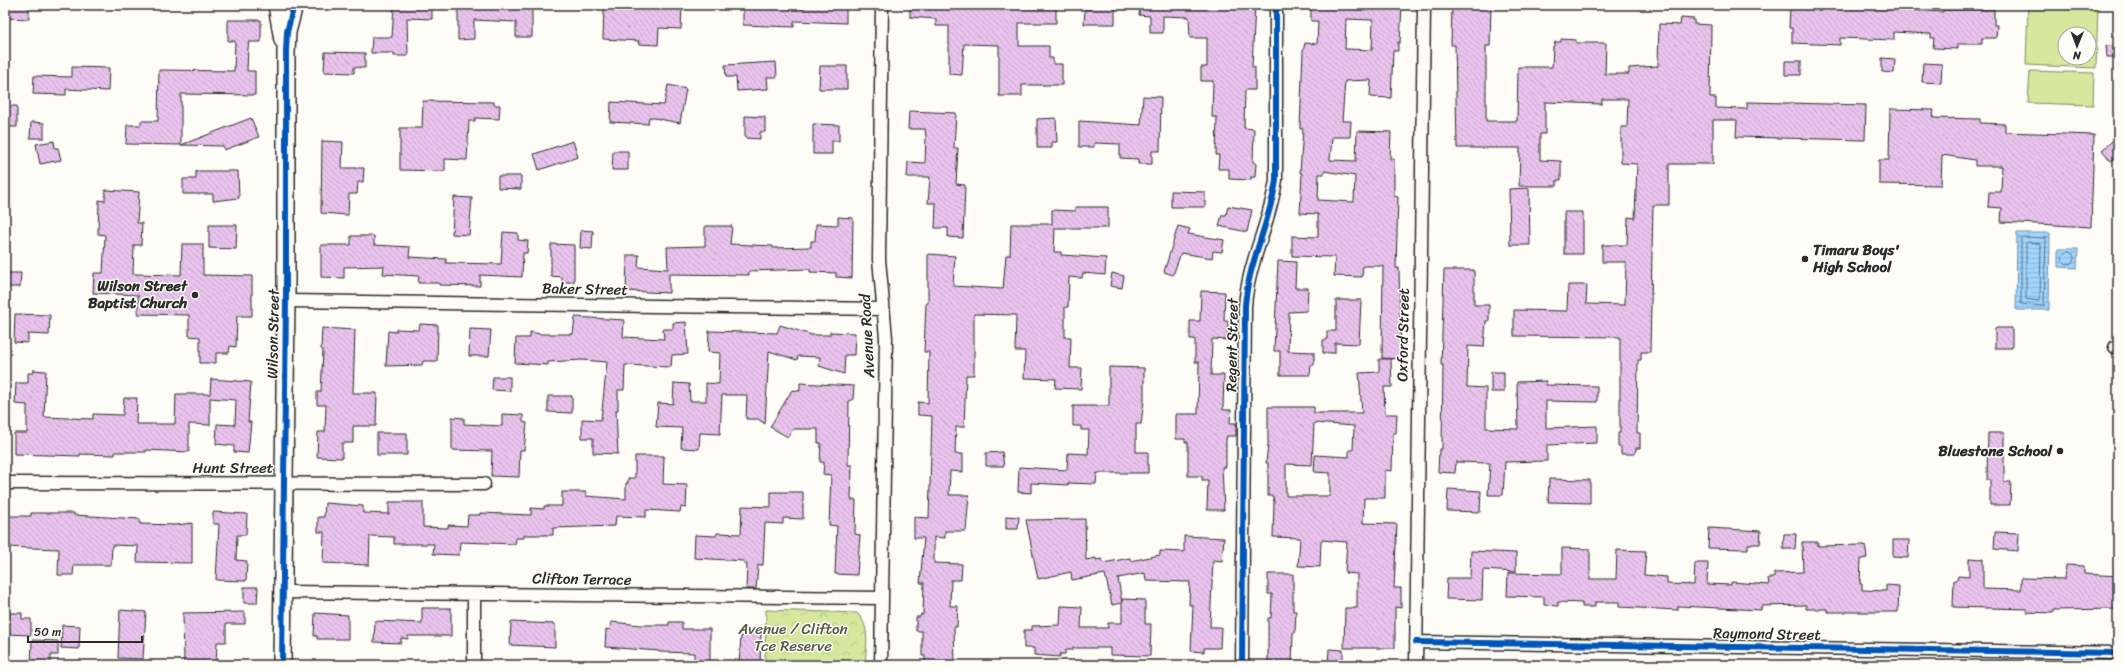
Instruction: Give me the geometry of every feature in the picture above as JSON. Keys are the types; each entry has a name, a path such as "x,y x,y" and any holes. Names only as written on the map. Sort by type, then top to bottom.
{"street":[{"name":"Wilson Street","path":"277,5 277,14 286,52"},
{"name":"Wilson Street","path":"282,665 286,301 286,52 287,32 294,5"},
{"name":"Avenue Road","path":"881,665 886,338 879,259 882,5"},
{"name":"Regent Street","path":"1242,665 1246,306 1249,278 1272,200 1276,180 1276,5"},
{"name":"Oxford Street","path":"1416,665 1424,5"},
{"name":"Baker Street","path":"286,301 884,309"},
{"name":"Hunt Street","path":"5,483 284,485 484,484"},
{"name":"Clifton Terrace","path":"283,592 882,598"},
{"path":"474,594 474,665"},
{"name":"Raymond Street","path":"1416,642 2118,653"}],"green space":[{"path":"2028,5 2098,5 2097,36 2097,26 2057,26 2057,66 2096,66 2096,68 2026,65"},
{"path":"2030,71 2094,73 2093,105 2028,103"},
{"name":"Avenue / Clifton Tce Reserve","path":"766,610 857,613 864,624 867,637 865,665 765,665"}],"water":[{"path":"2017,233 2050,233 2049,310 2016,310"},
{"path":"2058,249 2078,249 2077,268 2058,267"}],"building":[{"path":"6,5 29,5 29,19 5,18"},
{"path":"394,5 432,5 432,19 407,18 408,56 394,56 394,53 371,53 372,37 392,37"},
{"path":"458,5 532,5 532,37 516,37 516,22 474,20 474,39 458,40"},
{"path":"604,5 682,5 681,29 659,28 658,45 638,44 639,41 603,39"},
{"path":"743,5 846,5 846,23 794,21 794,27 743,25"},
{"path":"910,5 1056,5 1056,23 1019,23 1019,46 1049,46 1049,58 1053,58 1053,64 1062,64 1062,85 1022,85 1022,96 999,96 999,45 964,44 962,75 949,74 949,26 936,26 936,19 910,17"},
{"path":"1090,5 1115,5 1115,24 1084,24 1085,9 1090,9"},
{"path":"1140,5 1255,5 1252,67 1255,67 1255,90 1245,90 1244,128 1254,129 1253,162 1256,164 1255,177 1251,177 1251,180 1229,179 1229,169 1218,169 1219,155 1216,155 1217,117 1212,117 1213,81 1201,81 1201,67 1207,67 1207,38 1190,38 1189,17 1163,16 1163,33 1150,33 1150,16 1139,15"},
{"path":"1311,5 1402,5 1400,43 1398,42 1398,51 1393,51 1391,98 1370,97 1371,80 1345,81 1342,121 1351,121 1350,137 1332,137 1330,160 1356,161 1357,131 1391,132 1390,159 1394,159 1394,196 1398,197 1396,268 1399,268 1401,359 1382,358 1383,266 1363,266 1362,277 1334,276 1335,257 1292,256 1292,236 1318,237 1318,214 1300,213 1302,173 1300,173 1303,129 1300,129 1303,51 1305,43 1317,44 1318,21 1311,21","holes":["1346,19 1373,20 1372,50 1345,49","1324,171 1355,176 1354,202 1318,200 1319,174 1324,174"]},
{"path":"1452,5 1491,5 1490,46 1486,46 1486,121 1517,121 1518,67 1552,67 1553,46 1555,42 1561,42 1561,39 1576,40 1576,43 1606,43 1605,74 1629,74 1629,68 1658,66 1659,24 1680,25 1681,18 1694,19 1694,24 1711,25 1710,98 1716,98 1716,108 1747,109 1747,102 1866,105 1865,140 1736,137 1737,120 1713,120 1713,164 1669,164 1669,205 1653,205 1650,352 1641,352 1641,360 1638,360 1637,433 1640,433 1640,448 1636,448 1635,454 1621,454 1621,447 1618,447 1618,433 1620,433 1620,337 1514,336 1514,310 1567,311 1568,285 1587,285 1586,304 1625,305 1626,262 1602,262 1602,245 1627,245 1628,217 1635,218 1637,164 1621,163 1621,127 1627,127 1628,99 1602,99 1602,104 1545,102 1545,134 1540,134 1540,160 1561,161 1561,180 1557,180 1557,186 1519,186 1520,148 1457,148 1455,45 1451,45"},
{"path":"1874,5 1876,8 1943,12 1943,10 1994,9 1994,25 1997,25 1996,38 1982,38 1982,44 1958,44 1958,49 1933,48 1934,38 1931,38 1931,34 1894,32 1894,40 1840,38 1840,45 1792,43 1792,28 1789,28 1790,6"},
{"path":"228,20 261,20 261,42 249,42 248,48 247,71 255,71 255,95 181,94 181,145 126,144 127,125 141,125 141,121 158,121 159,70 234,71 235,41 228,41"},
{"path":"2118,45 2118,57 2107,57 2106,46"},
{"path":"325,52 365,53 365,68 354,67 354,73 324,72"},
{"path":"1882,58 1895,59 1894,73 1882,72"},
{"path":"1785,61 1801,61 1801,75 1785,75"},
{"path":"776,62 777,77 767,77 768,89 737,91 736,77 726,77 725,65"},
{"path":"1923,63 1942,64 1941,83 1922,82"},
{"path":"820,66 847,66 847,89 819,89"},
{"path":"72,67 109,68 108,91 66,89 66,95 33,94 34,76 72,77"},
{"path":"668,85 686,89 680,123 649,117 648,124 610,122 611,102 664,105"},
{"path":"1143,96 1161,97 1160,151 1152,151 1152,164 1138,164 1138,159 1120,158 1120,144 1094,143 1094,147 1079,147 1079,121 1141,125"},
{"path":"423,101 494,102 494,105 500,105 499,119 475,118 475,121 469,121 467,160 445,159 445,171 400,170 400,128 422,128"},
{"path":"5,106 17,106 17,127 5,127"},
{"path":"1890,109 1934,110 1933,118 1980,119 1980,123 2005,124 2005,132 2094,135 2091,227 2001,222 2002,208 1988,207 1989,192 2001,192 2002,166 1975,166 1975,160 1942,155 1941,185 1879,184 1879,160 1889,160"},
{"path":"909,111 956,113 954,148 958,148 956,184 965,185 963,238 948,237 948,228 935,228 936,203 928,203 930,177 907,177 908,162 925,163 926,137 925,129 908,129"},
{"path":"745,116 765,117 765,132 760,132 760,139 745,138"},
{"path":"251,118 259,137 224,150 223,146 181,145"},
{"path":"1056,118 1057,142 1052,142 1052,148 1037,148 1037,119"},
{"path":"31,122 44,123 44,138 30,138"},
{"path":"813,124 839,125 839,141 832,141 832,154 813,154"},
{"path":"2118,136 2118,155 2111,161 2102,150"},
{"path":"54,141 55,148 58,148 61,160 40,164 36,144"},
{"path":"322,141 343,142 342,168 364,168 363,182 358,182 357,194 349,194 348,215 321,213"},
{"path":"573,141 578,157 539,170 534,154"},
{"path":"613,151 628,151 628,170 612,170"},
{"path":"196,171 238,171 239,198 213,201 213,194 183,194 183,179 196,179"},
{"path":"498,176 521,176 521,189 498,188"},
{"path":"1529,188 1530,245 1510,245 1509,189"},
{"path":"105,190 139,192 137,223 142,223 141,245 134,245 133,274 181,275 182,244 203,244 203,275 252,276 252,316 237,316 236,347 230,346 229,353 216,353 216,363 200,363 200,337 189,336 189,315 138,314 138,295 93,293 94,273 103,273 105,235 98,234 99,200 105,201"},
{"path":"1171,191 1205,192 1205,207 1171,207"},
{"path":"454,197 472,198 469,235 452,234"},
{"path":"1228,206 1252,210 1247,232 1219,226 1222,215 1226,215"},
{"path":"1075,207 1108,207 1108,228 1055,228 1054,252 1061,252 1061,255 1106,258 1105,275 1083,273 1082,278 1069,277 1068,307 1065,307 1065,337 1071,337 1070,368 1082,368 1081,389 1055,388 1056,379 1024,378 1025,351 1015,351 1016,315 974,314 974,375 966,375 964,427 956,427 955,454 963,454 963,472 950,471 949,495 969,495 966,531 945,531 945,538 934,537 934,563 962,564 961,580 951,580 950,606 958,606 957,627 954,627 955,665 925,665 925,656 922,656 922,631 916,631 916,617 920,617 921,614 923,615 924,583 920,583 924,538 914,538 914,517 929,518 932,416 918,415 918,402 928,403 929,352 924,352 926,303 928,303 928,254 955,256 953,286 1003,289 1006,255 1010,255 1011,224 1052,224 1052,210 1075,211"},
{"path":"1564,212 1583,212 1583,254 1564,254"},
{"path":"838,217 853,218 852,278 836,277 836,273 810,272 810,269 749,271 749,275 669,274 669,293 626,291 627,255 639,255 638,267 668,269 667,247 705,246 705,226 732,226 730,244 773,246 773,248 811,247 811,241 815,241 816,224 838,225"},
{"path":"209,225 237,225 236,249 209,248"},
{"path":"1178,226 1190,229 1188,234 1224,240 1222,252 1213,251 1212,258 1181,253 1173,275 1164,272"},
{"path":"581,230 593,231 592,249 580,248"},
{"path":"503,232 518,233 518,240 528,241 527,253 523,253 522,277 480,275 480,286 439,285 439,283 418,283 419,276 383,274 384,266 344,267 344,278 321,277 321,245 351,245 351,236 374,236 374,245 410,247 409,257 446,259 446,263 501,264"},
{"path":"551,244 574,245 574,282 562,282 562,277 551,276"},
{"path":"1278,261 1296,262 1295,288 1308,288 1307,311 1289,312 1288,351 1314,352 1314,365 1311,365 1310,375 1280,375 1280,351 1274,351"},
{"path":"1444,270 1474,270 1474,305 1489,305 1489,321 1486,321 1484,347 1468,346 1467,387 1486,388 1486,428 1518,429 1517,382 1546,381 1546,385 1597,386 1597,402 1546,401 1546,428 1597,426 1597,443 1547,445 1547,461 1505,462 1503,495 1488,495 1490,463 1456,462 1455,473 1438,472 1439,449 1442,449 1443,365 1441,365"},
{"path":"8,273 21,273 20,287 7,287"},
{"path":"1112,273 1124,276 1122,288 1110,286"},
{"path":"1201,291 1225,292 1224,321 1228,321 1227,340 1212,339 1211,375 1224,375 1223,410 1231,410 1230,423 1236,423 1236,436 1227,436 1226,467 1222,467 1224,510 1207,510 1208,480 1202,480 1202,476 1188,476 1188,442 1185,442 1185,439 1176,439 1176,414 1198,414 1199,362 1195,362 1195,339 1190,339 1190,321 1200,321"},
{"path":"1336,300 1361,300 1359,344 1335,343 1335,353 1323,353 1323,340 1327,340 1327,331 1336,331"},
{"path":"15,314 50,315 49,335 28,334 28,343 14,342"},
{"path":"575,317 624,320 623,337 664,339 663,329 673,329 673,323 686,322 688,354 672,355 671,367 625,365 624,390 618,390 618,410 616,410 618,454 593,453 593,438 582,438 582,419 601,420 607,362 582,360 548,362 548,365 515,363 516,338 530,338 530,332 541,334 573,334"},
{"path":"420,324 438,325 437,361 423,361 422,365 386,366 388,331 396,332 396,329 419,330"},
{"path":"780,325 812,335 830,335 830,332 855,333 854,355 845,355 844,374 819,366 820,357 798,356 797,360 769,351 765,424 758,419 746,419 747,395 722,395 720,434 700,433 699,449 681,448 682,428 656,427 658,403 673,404 674,383 689,384 690,401 706,401 706,383 719,384 720,353 708,352 709,331 777,333"},
{"path":"322,328 355,330 353,393 377,393 376,426 353,426 353,443 342,443 342,458 317,457 318,432 325,432 326,405 317,405 317,392 321,392 323,350 321,349"},
{"path":"1995,328 2012,328 2012,348 1995,348"},
{"path":"470,329 491,330 489,356 469,356"},
{"path":"1379,359 1391,359 1392,387 1384,387 1385,414 1397,414 1396,433 1393,433 1392,471 1385,470 1385,498 1364,498 1363,523 1397,524 1394,588 1401,588 1401,608 1395,607 1395,648 1344,648 1345,608 1357,608 1357,574 1345,573 1347,542 1321,540 1320,567 1298,566 1300,538 1273,537 1274,502 1273,496 1268,496 1268,463 1266,463 1268,445 1268,407 1314,407 1314,413 1362,413 1359,373 1379,372","holes":["1314,423 1354,426 1353,450 1349,450 1349,457 1315,455 1314,472 1330,473 1330,496 1286,496 1286,464 1312,465"]},
{"path":"1109,367 1144,368 1144,400 1141,424 1136,424 1136,452 1148,452 1148,473 1097,473 1096,484 1068,483 1068,485 1031,483 1031,493 1018,492 1019,467 1067,470 1068,453 1088,454 1089,430 1081,430 1081,426 1073,426 1073,406 1109,406"},
{"path":"33,370 46,371 44,417 93,419 93,414 123,415 124,398 137,398 136,424 175,424 176,394 210,394 211,379 251,382 248,422 251,422 248,453 234,452 234,446 216,444 217,424 235,425 236,400 210,398 210,425 189,424 189,452 146,450 146,452 115,452 115,455 80,454 80,456 14,454 14,433 27,433 27,405 15,404 16,383 28,383 28,373 33,373"},
{"path":"1491,372 1504,372 1504,392 1491,392"},
{"path":"493,377 510,377 510,391 492,390"},
{"path":"800,383 854,386 853,399 849,401 848,465 852,465 851,500 856,500 855,534 860,535 857,575 835,574 837,526 829,525 831,475 823,474 824,462 820,462 821,443 818,443 818,429 793,429 788,437 770,427 792,390 800,391"},
{"path":"548,396 572,396 572,413 548,412"},
{"path":"502,414 523,415 523,422 527,423 524,450 520,450 519,477 491,476 492,451 452,450 452,417 464,418 464,424 502,426"},
{"path":"377,433 407,433 407,455 377,455"},
{"path":"1988,433 2004,433 2004,482 2011,482 2010,505 1990,505 1990,480 1987,480"},
{"path":"1002,452 1004,466 986,466 986,453"},
{"path":"635,456 664,456 663,484 687,485 686,508 681,507 680,512 646,510 646,517 616,516 615,526 553,528 553,535 524,535 524,538 516,538 515,544 460,542 459,555 433,554 434,544 394,544 394,537 370,536 369,565 323,563 324,532 318,532 318,517 324,517 325,503 363,506 363,513 389,514 389,502 423,502 423,527 448,528 448,525 467,526 468,515 480,515 480,513 531,515 531,508 544,509 544,506 562,506 562,492 586,492 586,496 626,499 626,483 628,483 628,478 635,478"},
{"path":"1549,479 1590,480 1590,503 1548,502"},
{"path":"1448,489 1481,491 1480,512 1447,511"},
{"path":"771,492 803,492 803,519 783,518 783,524 765,523 763,565 758,565 756,589 746,589 747,564 744,564 744,561 694,558 695,535 716,536 717,533 741,534 742,506 771,507"},
{"path":"213,512 247,514 246,535 237,535 236,560 247,561 246,581 216,580 219,524 213,524"},
{"path":"31,513 74,513 74,515 140,519 140,524 176,525 192,523 192,563 137,562 138,546 112,545 111,565 74,565 73,575 58,575 59,549 6,547 7,518 9,518 9,516 31,516"},
{"path":"1006,516 1019,517 1018,529 1006,529"},
{"path":"1085,519 1086,560 1096,558 1096,560 1102,559 1103,563 1130,558 1130,561 1160,555 1160,551 1184,552 1184,536 1224,538 1222,561 1213,560 1210,627 1221,627 1220,648 1204,648 1204,652 1191,651 1193,605 1189,605 1190,582 1146,581 1145,573 1118,578 1122,603 1112,605 1105,574 1072,580 1071,572 1038,579 1026,520"},
{"path":"1709,528 1761,531 1760,544 1748,544 1748,549 1708,548"},
{"path":"1995,532 2019,533 2018,551 1994,549"},
{"path":"1784,534 1796,534 1795,549 1783,549"},
{"path":"1893,540 1909,540 1908,558 1893,557"},
{"path":"1802,542 1818,542 1818,546 1865,545 1867,558 1861,559 1860,584 1862,584 1862,590 1886,591 1886,585 1899,586 1898,612 1827,612 1827,609 1806,609 1806,605 1761,606 1761,610 1678,606 1678,610 1619,607 1619,602 1595,602 1595,607 1582,607 1582,603 1558,602 1558,606 1544,605 1544,597 1507,596 1508,573 1562,574 1562,548 1590,549 1590,579 1616,579 1617,550 1646,551 1644,575 1667,577 1667,584 1694,585 1695,563 1708,563 1707,584 1731,585 1731,582 1769,585 1768,578 1774,578 1774,573 1803,572"},
{"path":"1471,551 1516,553 1516,572 1483,570 1482,600 1446,599 1447,578 1470,578"},
{"path":"1969,558 1983,559 1983,589 2021,590 2021,578 2065,579 2066,565 2084,566 2084,574 2118,576 2118,609 2053,610 2053,613 2027,612 2027,609 1953,607 1954,580 1957,580 1958,576 1969,577"},
{"path":"1268,574 1293,574 1293,611 1296,611 1295,633 1293,633 1292,665 1268,665 1268,618 1271,618 1272,594 1268,594"},
{"path":"244,587 258,587 257,603 244,603"},
{"path":"1122,599 1145,600 1145,624 1151,624 1150,656 1110,655 1110,648 1073,648 1073,650 1066,650 1065,654 1060,654 1060,657 1034,655 1034,648 1024,648 1024,630 1032,630 1032,626 1060,625 1061,606 1082,607 1081,628 1108,628 1108,623 1122,623"},
{"path":"422,608 451,608 451,636 408,636 408,639 401,638 401,643 374,642 375,621 422,623"},
{"path":"120,610 146,612 143,659 118,658"},
{"path":"245,612 245,624 226,624 226,642 217,642 216,665 184,665 183,613"},
{"path":"7,613 22,613 22,619 31,619 31,635 5,634"},
{"path":"315,613 348,615 348,639 317,639 317,636 314,636"},
{"path":"511,622 555,624 555,647 510,645"},
{"path":"611,622 641,625 669,625 669,622 682,622 682,629 710,629 710,664 694,664 694,653 659,652 605,647 606,629 610,630"},
{"path":"62,625 80,626 79,649 61,648"},
{"path":"746,630 761,631 760,665 739,665 741,636 746,636"},
{"path":"32,640 58,641 58,655 51,655 51,663 47,663 47,665 31,665"},
{"path":"1329,649 1343,650 1343,665 1328,665"}],"cycle path":[{"path":"282,665 286,301 286,52 287,32 294,5"},
{"path":"1242,665 1245,306 1250,274 1269,212 1276,180 1276,5"},
{"path":"1416,642 2118,653"}],"place":[{"name":"Timaru Boys' High School","path":"1805,259"},
{"name":"Wilson Street Baptist Church","path":"195,295"},
{"name":"Bluestone School","path":"2060,451"}]}
